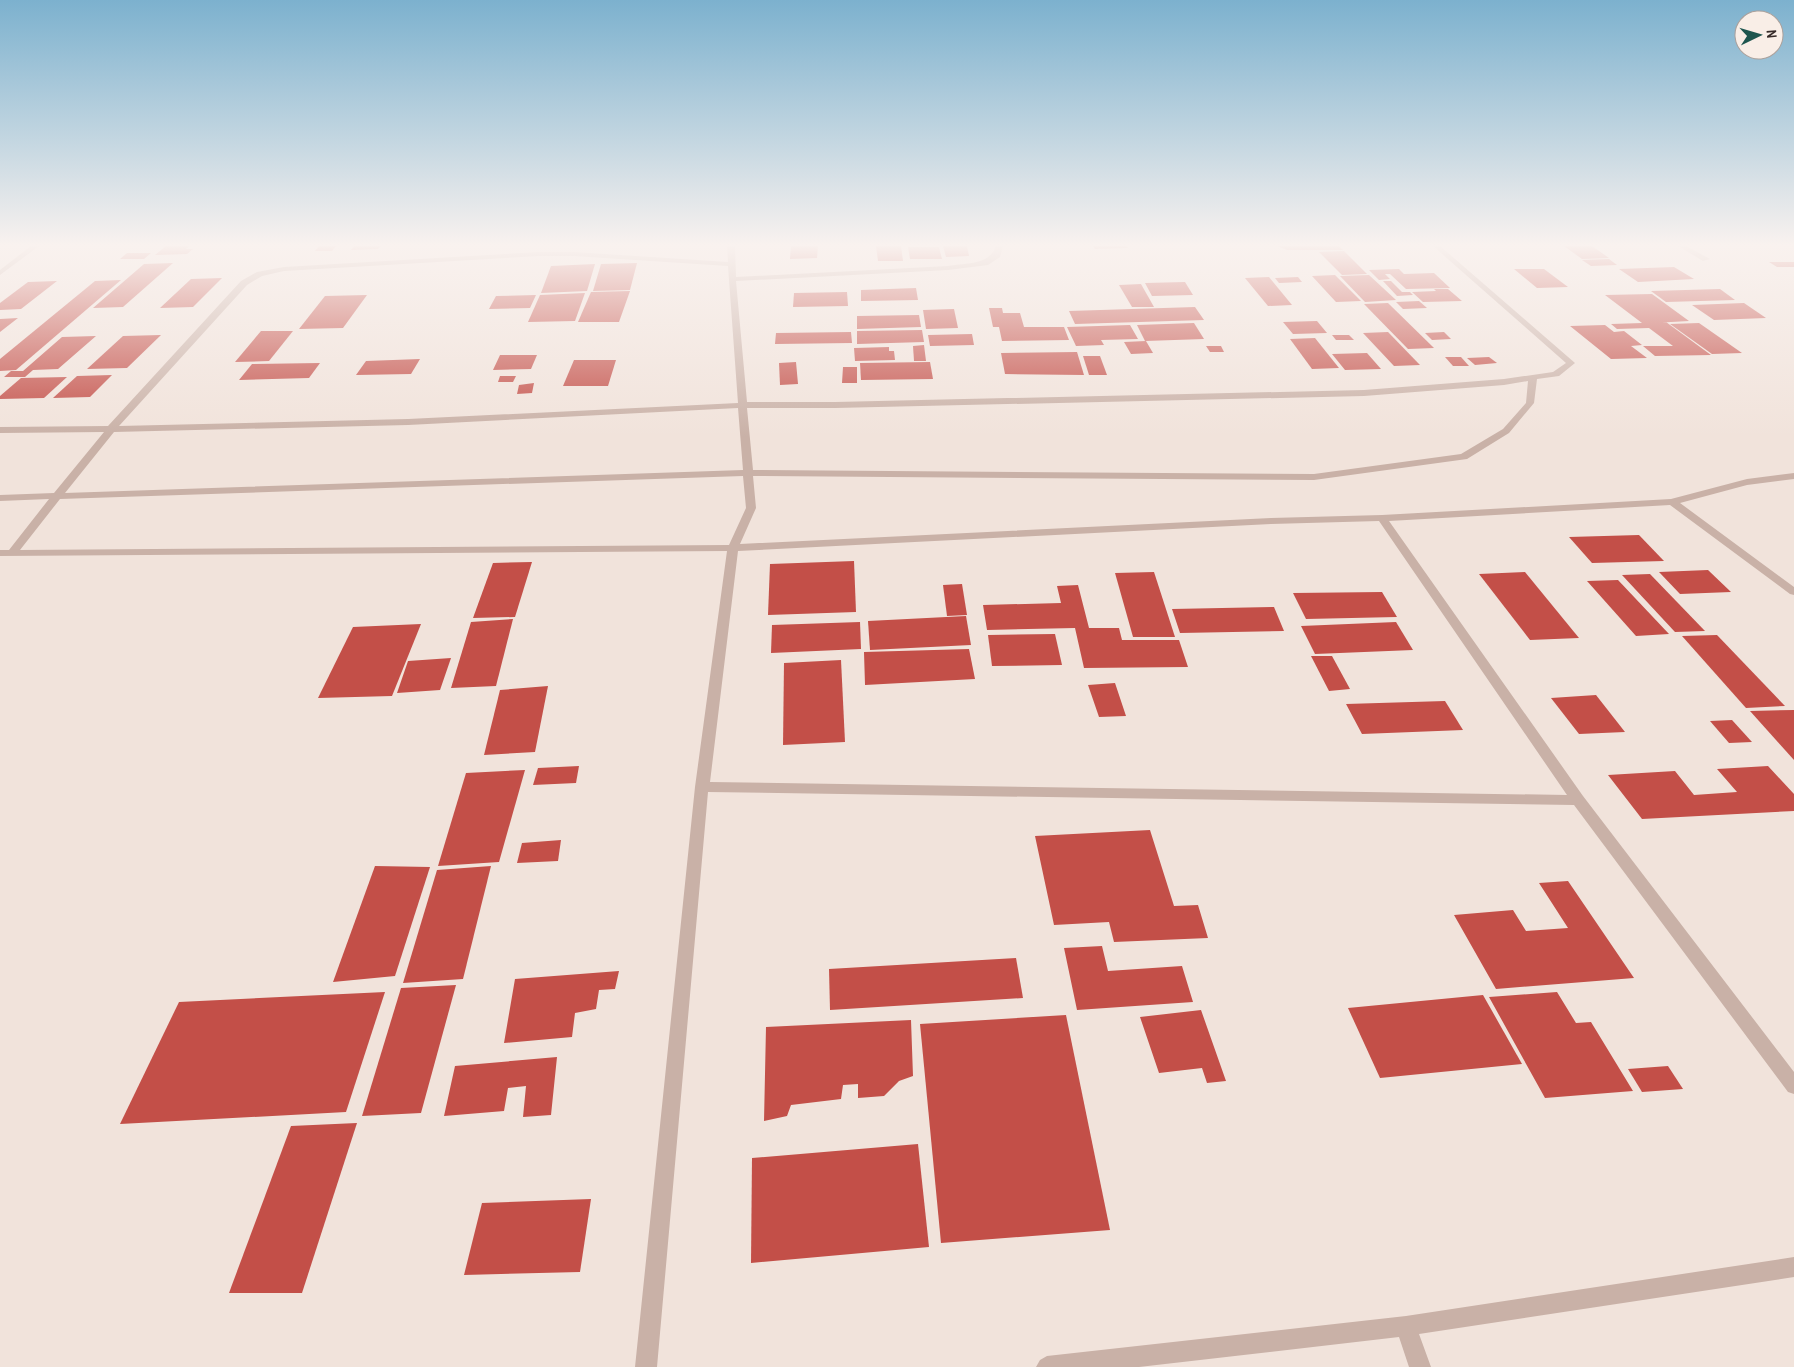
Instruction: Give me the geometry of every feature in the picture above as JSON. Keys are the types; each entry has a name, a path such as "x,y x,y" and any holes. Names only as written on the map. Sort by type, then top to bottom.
{"street":[{"path":"12,553 111,429 220,310"},
{"path":"646,1367 702,787 733,548 751,508 734,310"},
{"path":"0,430 408,422 742,404 835,405 1364,393 1533,378 1556,374 1571,363 1510,310"},
{"path":"0,498 748,473 1314,477 1464,457 1506,431 1530,403 1533,378"},
{"path":"0,554 733,548 1271,521 1382,518 1672,502 1762,478 1794,476"},
{"path":"1672,502 1794,592"},
{"path":"1382,518 1578,800 1794,1086"},
{"path":"702,787 1578,800"},
{"path":"1047,1367 1406,1326 1794,1267"},
{"path":"1406,1326 1420,1367"}],"building":[{"path":"60,310 86,310 16,370 0,371 0,359"},
{"path":"314,310 356,310 343,328 299,329"},
{"path":"533,310 579,310 575,321 528,322"},
{"path":"583,310 623,310 619,322 578,322"},
{"path":"923,310 954,310 958,328 926,329"},
{"path":"989,310 1002,310 1003,313 1020,313 1024,327 1064,327 1069,340 1002,341 999,327 993,327"},
{"path":"1197,310 1204,320 1075,324 1069,311"},
{"path":"1370,310 1395,310 1434,348 1408,349"},
{"path":"1625,310 1674,310 1689,321 1666,322 1711,355 1655,356 1643,346 1673,346 1649,328 1617,329 1611,324 1642,323"},
{"path":"1699,310 1754,310 1766,318 1714,320"},
{"path":"919,315 921,327 857,329 857,316"},
{"path":"18,318 0,332 0,319"},
{"path":"1317,321 1327,333 1293,334 1283,322"},
{"path":"1194,323 1204,339 1145,341 1137,325"},
{"path":"1699,323 1742,353 1712,354 1670,324"},
{"path":"1130,325 1138,339 1101,340 1104,345 1076,346 1067,327"},
{"path":"1605,325 1614,332 1624,331 1642,345 1631,346 1647,358 1611,359 1570,326"},
{"path":"922,330 924,342 857,344 857,331"},
{"path":"261,331 293,331 269,361 235,362"},
{"path":"851,332 852,343 775,344 776,333"},
{"path":"1388,332 1420,365 1394,366 1363,333"},
{"path":"1444,332 1451,339 1432,340 1425,333"},
{"path":"972,334 974,345 930,346 928,335"},
{"path":"161,335 127,368 87,369 123,336"},
{"path":"1332,335 1349,335 1354,340 1336,340"},
{"path":"96,336 58,369 33,370 25,377 4,377 11,371 23,371 62,337"},
{"path":"1315,338 1339,368 1312,369 1290,339"},
{"path":"1146,341 1153,353 1131,354 1124,342"},
{"path":"924,345 926,361 914,361 913,346"},
{"path":"1206,346 1221,346 1224,352 1210,352"},
{"path":"889,347 889,351 894,351 895,360 855,361 854,348"},
{"path":"1077,352 1084,375 1005,374 1001,353"},
{"path":"1367,353 1381,369 1345,370 1332,354"},
{"path":"500,355 537,355 531,369 493,370"},
{"path":"1083,356 1100,356 1107,375 1089,375"},
{"path":"1445,357 1461,357 1469,366 1453,366"},
{"path":"1489,357 1497,363 1475,365 1467,358"},
{"path":"420,359 411,374 356,375 366,361"},
{"path":"574,360 616,360 608,386 563,386"},
{"path":"796,362 798,384 780,385 779,363"},
{"path":"930,362 933,379 861,380 860,363"},
{"path":"320,363 309,378 239,380 252,364"},
{"path":"843,367 857,367 857,383 842,383"},
{"path":"112,375 90,397 53,398 77,376"},
{"path":"500,376 516,376 513,382 498,382"},
{"path":"67,377 44,398 0,399 0,396 21,378"},
{"path":"534,383 532,393 517,394 519,385"},
{"path":"1639,535 1664,561 1592,563 1569,537"},
{"path":"854,561 856,612 768,615 770,564"},
{"path":"532,562 515,617 473,618 493,563"},
{"path":"1708,570 1731,592 1680,594 1659,572"},
{"path":"1154,572 1175,637 1133,637 1115,573"},
{"path":"1525,572 1579,638 1530,640 1479,574"},
{"path":"1650,574 1705,631 1675,632 1622,575"},
{"path":"1618,580 1669,634 1636,636 1587,581"},
{"path":"962,584 967,615 947,616 943,585"},
{"path":"1078,585 1089,628 1119,628 1122,640 1179,640 1188,667 1084,668 1075,628 987,630 983,605 1061,603 1057,586"},
{"path":"1382,592 1397,617 1306,619 1293,593"},
{"path":"1274,607 1284,631 1180,633 1172,609"},
{"path":"966,616 971,645 870,650 868,621"},
{"path":"513,619 496,686 451,688 471,622"},
{"path":"860,622 861,649 771,653 772,625"},
{"path":"1396,622 1413,650 1315,654 1301,626"},
{"path":"421,624 392,696 318,698 353,627"},
{"path":"1055,634 1062,665 992,666 988,635"},
{"path":"1717,635 1785,706 1746,708 1682,636"},
{"path":"969,649 975,679 865,685 864,652"},
{"path":"1311,656 1332,656 1350,689 1329,691"},
{"path":"451,658 440,690 397,693 408,661"},
{"path":"841,660 845,742 783,745 784,663"},
{"path":"1115,683 1126,716 1099,717 1088,685"},
{"path":"548,686 535,752 484,755 500,690"},
{"path":"1596,695 1625,732 1579,734 1551,698"},
{"path":"1445,701 1463,730 1362,734 1346,704"},
{"path":"1794,710 1794,760 1750,711"},
{"path":"1732,720 1752,742 1729,743 1710,721"},
{"path":"579,766 576,783 533,785 538,768"},
{"path":"1768,766 1794,794 1794,811 1642,819 1608,775 1675,771 1694,795 1737,792 1717,769"},
{"path":"525,770 499,862 438,866 466,773"},
{"path":"1150,830 1174,906 1198,905 1208,938 1114,942 1109,922 1054,925 1035,836"},
{"path":"561,840 558,861 517,863 522,843"},
{"path":"375,866 430,867 395,976 333,982"},
{"path":"491,866 463,979 403,983 437,870"},
{"path":"1568,881 1634,978 1496,989 1454,915 1513,910 1526,931 1568,928 1539,883"},
{"path":"1102,946 1108,971 1182,966 1193,1002 1077,1010 1064,948"},
{"path":"1016,958 1023,998 830,1010 829,969"},
{"path":"619,971 615,989 599,990 596,1009 575,1013 572,1037 504,1043 515,979"},
{"path":"456,985 421,1113 362,1116 401,988"},
{"path":"385,992 346,1112 120,1124 179,1002"},
{"path":"1557,992 1576,1023 1591,1022 1633,1091 1545,1098 1489,997"},
{"path":"1483,995 1522,1064 1380,1078 1348,1008"},
{"path":"1201,1010 1226,1081 1207,1083 1202,1068 1159,1073 1140,1017"},
{"path":"1066,1015 1110,1230 941,1243 920,1024"},
{"path":"911,1020 913,1076 899,1081 884,1096 858,1098 858,1084 843,1085 841,1099 791,1105 787,1116 764,1121 766,1027"},
{"path":"557,1057 551,1115 523,1117 526,1086 508,1088 504,1111 444,1116 455,1066"},
{"path":"1668,1066 1683,1089 1642,1092 1628,1069"},
{"path":"357,1123 302,1293 229,1293 291,1126"},
{"path":"918,1144 929,1247 751,1263 752,1158"},
{"path":"591,1199 580,1272 464,1275 482,1203"}]}
